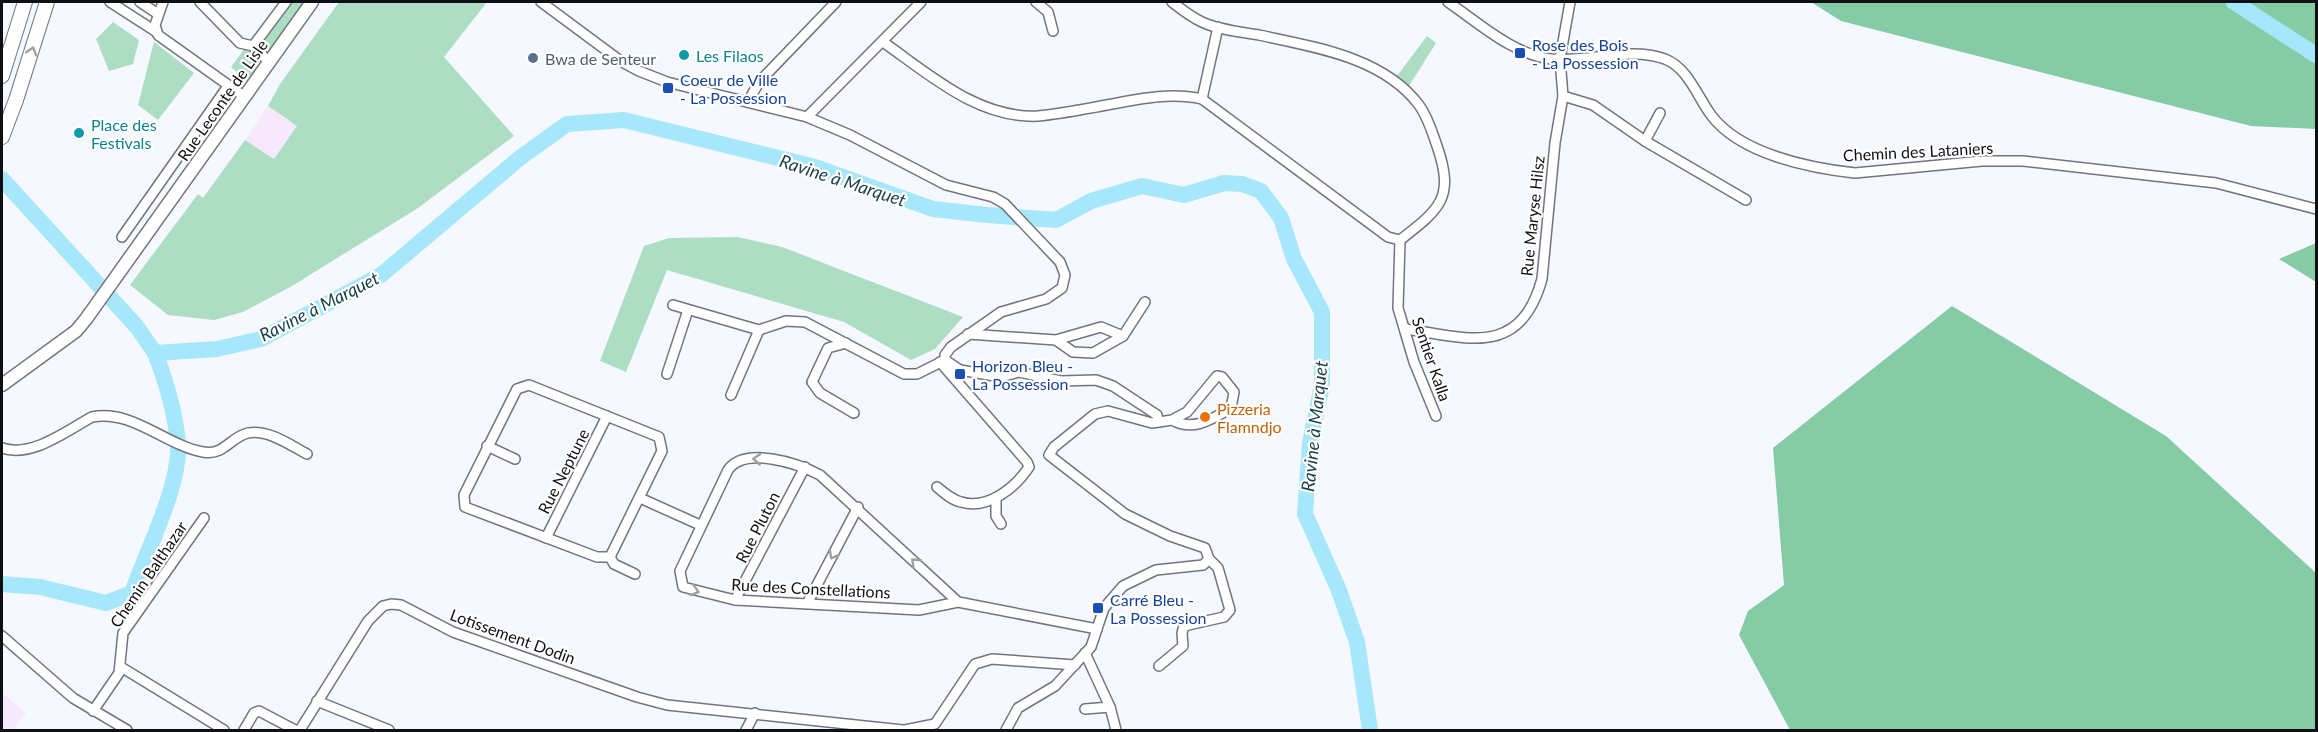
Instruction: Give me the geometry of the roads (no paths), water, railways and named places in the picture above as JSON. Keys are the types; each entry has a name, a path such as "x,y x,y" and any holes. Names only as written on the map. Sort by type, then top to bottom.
{"highway":[{"path":"2,76 25,2"},
{"path":"2,137 47,2"}],"main road":[{"name":"Rue Leconte de Lisle","path":"2,385 76,331 86,319 312,2"}],"street":[{"path":"110,2 155,31 245,97"},
{"path":"140,2 158,14"},
{"path":"155,31 163,2"},
{"path":"253,46 286,2"},
{"path":"541,2 622,62 639,71 667,82 807,117 850,135 946,185 993,197 1005,204 1042,242 1060,262 1065,275 1062,288 1046,299 1001,312 948,350 943,361 917,374 904,374 805,322 795,320 759,330 673,305"},
{"path":"748,102 759,82 836,2"},
{"path":"807,117 921,2"},
{"path":"1036,2 1048,12 1053,31"},
{"path":"883,42 959,95 989,109 1010,114 1036,116 1172,94 1202,99 1388,237 1400,240 1434,210 1446,186 1445,170 1428,120 1413,99 1383,74 1350,58 1315,46 1204,23 1172,2"},
{"name":"Chemin des Lataniers","path":"1448,2 1521,50 1560,59 1627,55 1664,59 1681,70 1712,116 1725,131 1743,144 1835,171 1855,173 1982,161 2023,161 2216,183 2316,209"},
{"path":"1560,59 1570,2"},
{"path":"205,4 240,43 253,46 269,62"},
{"path":"1202,99 1218,27"},
{"name":"Rue Maryse Hilsz","path":"1406,329 1489,338 1509,332 1524,317 1538,292 1542,279 1555,143 1563,96 1560,59"},
{"path":"122,237 228,86"},
{"path":"1563,96 1593,105 1645,141 1746,200"},
{"path":"1645,141 1660,113"},
{"name":"Sentier Kalla","path":"1400,240 1398,308 1414,362 1436,416"},
{"path":"1056,340 1083,354 1093,354 1123,336 1144,302"},
{"path":"668,374 688,310"},
{"path":"968,334 1056,340 1101,327 1123,336"},
{"path":"731,394 759,330"},
{"path":"846,343 828,348 812,382 820,393 854,412"},
{"path":"943,361 960,370 1000,377 1026,372 1054,381 1088,379 1104,382 1149,407 1157,415 1158,421"},
{"path":"937,487 960,502 969,504 996,499 1029,467 943,361"},
{"path":"1159,666 1183,646 1184,626 1224,617 1230,610 1218,568 1209,559 1205,548 1170,536 1125,514 1049,455 1054,447 1095,414 1108,411 1152,423 1172,420 1186,412 1217,376 1222,377 1234,392 1231,408 1208,422 1184,425 1172,420"},
{"path":"523,386 535,387 607,416 659,437 662,444 662,451 610,557 604,559 465,507 464,495 517,389 523,386"},
{"path":"2,448 22,451 33,448 92,417 102,415 129,420 172,443 204,453 217,452 238,437 257,433 270,436 307,454"},
{"name":"Rue Neptune","path":"546,538 607,416"},
{"path":"487,446 515,459"},
{"name":"Rue des Constellations","path":"958,602 858,507 820,475 805,467 753,457 739,459 728,470 680,571 680,582 683,587 699,593 735,600 919,609 958,602 1096,629"},
{"name":"Rue Pluton","path":"735,600 805,467"},
{"path":"640,498 700,525"},
{"path":"996,499 996,516 1001,525"},
{"path":"808,602 858,507"},
{"name":"Chemin Balthazar","path":"121,667 120,646 123,633 204,518"},
{"path":"610,557 614,564 635,574"},
{"path":"1006,730 1018,708 1054,686 1091,647 1104,608 1123,586 1156,570 1203,565 1209,559"},
{"name":"Lotissement Dodin","path":"317,702 368,621 383,606 391,604 401,605 453,632 637,697 667,705 904,730 935,724 975,664 982,661 992,659 1075,665"},
{"path":"2,636 66,693 127,730"},
{"path":"1085,653 1110,707 1116,730"},
{"path":"93,711 121,667 224,730"},
{"path":"300,730 317,702 388,730"},
{"path":"1085,709 1110,707"},
{"path":"244,730 254,713 258,711 294,730"},
{"path":"746,730 756,713"}],"waterway":[{"path":"2234,2 2316,55"},
{"name":"Ravine à Marquet","path":"2,179 137,327 155,353 217,349 261,339 381,275 521,157 567,124 624,120 815,167 933,209 987,215 1056,220 1091,201 1142,186 1184,195 1224,183 1242,184 1261,191 1281,218 1294,259 1322,312 1322,385 1310,443 1305,514 1338,588 1357,642 1370,730"},
{"path":"2,584 40,587 106,603 132,593 168,498 177,460 177,431 155,353"}],"place":[{"name":"Rose des Bois - La Possession","path":"1520,53"},
{"name":"Les Filaos","path":"684,55"},
{"name":"Bwa de Senteur","path":"533,58"},
{"name":"Coeur de Ville - La Possession","path":"668,88"},
{"name":"Place des Festivals","path":"79,133"},
{"name":"Horizon Bleu - La Possession","path":"960,374"},
{"name":"Pizzeria Flamndjo","path":"1205,417"},
{"name":"Carré Bleu - La Possession","path":"1098,608"}]}
